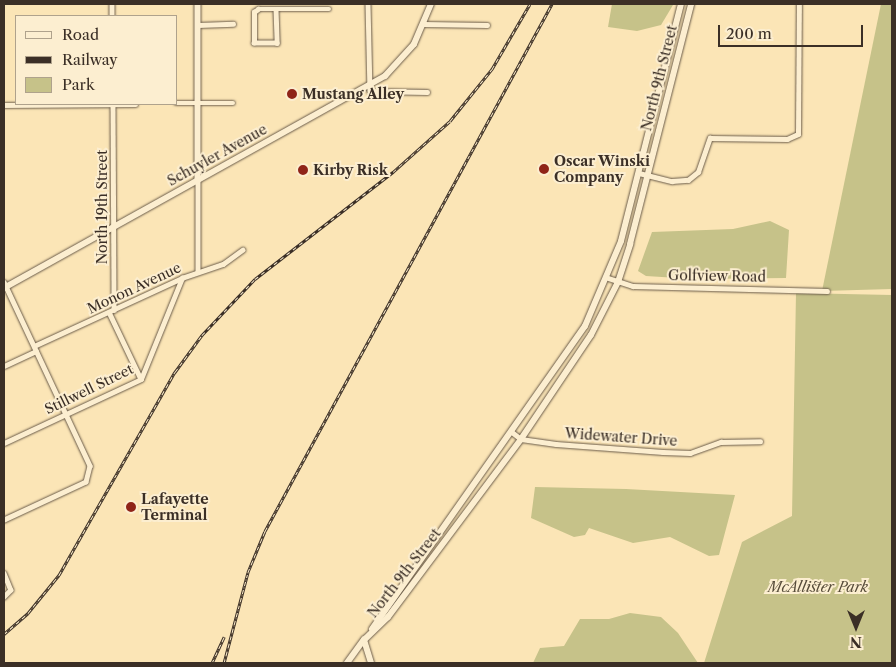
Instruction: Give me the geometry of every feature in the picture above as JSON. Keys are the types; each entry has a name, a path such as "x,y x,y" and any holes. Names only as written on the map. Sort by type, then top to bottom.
{"main road":[{"name":"Schuyler Avenue","path":"5,286 368,86 402,60 424,24 431,4"},
{"name":"North 9th Street","path":"364,640 575,345 608,278 638,172 681,4"},
{"name":"North 9th Street","path":"364,640 388,618 521,439 591,336 618,282 648,175 691,4"},
{"path":"364,640 371,663"}],"street":[{"path":"198,4 198,272"},
{"path":"368,4 368,86 370,91 427,92"},
{"path":"638,172 672,181 688,180 698,172 710,138 787,139 798,134 799,4"},
{"path":"276,9 277,43 254,43 254,12 258,9 276,9 288,6 329,8"},
{"path":"198,25 233,24"},
{"path":"424,24 487,24"},
{"path":"178,103 233,103"},
{"name":"North 19th Street","path":"113,105 111,311 141,379"},
{"name":"Monon Avenue","path":"4,366 35,348 111,311 182,278 223,264 242,250"},
{"name":"Stillwell Street","path":"4,442 141,379 182,278"},
{"name":"Golfview Road","path":"608,278 633,286 827,291"},
{"path":"4,520 86,482 90,466 5,286"},
{"path":"512,432 521,439"},
{"name":"Widewater Drive","path":"521,439 690,453 721,442 760,441"},
{"path":"4,573 11,590 4,597"},
{"path":"347,663 364,640"}],"green space":[{"path":"612,4 673,5 661,25 637,31 608,27"},
{"path":"881,4 892,4 892,289 822,291"},
{"path":"770,221 789,230 786,278 694,279 646,276 638,271 652,232 733,229"},
{"name":"McAllister Park","path":"796,293 892,295 892,663 704,663 742,542 792,516"},
{"path":"535,487 626,489 735,495 719,555 709,556 670,537 633,543 589,528 585,535 574,537 531,518"},
{"path":"630,613 661,617 678,633 698,663 533,663 540,648 564,646 580,619 609,619"}],"railway":[{"path":"4,634 28,613 59,575 175,372 202,335 255,279 393,172 450,121 492,69 530,4"},
{"path":"224,663 248,572 265,531 552,4"},
{"path":"212,663 224,637"}],"place":[{"name":"Mustang Alley","path":"292,94"},
{"name":"Oscar Winski Company","path":"544,169"},
{"name":"Kirby Risk","path":"303,170"},
{"name":"Lafayette Terminal","path":"131,507"}]}
